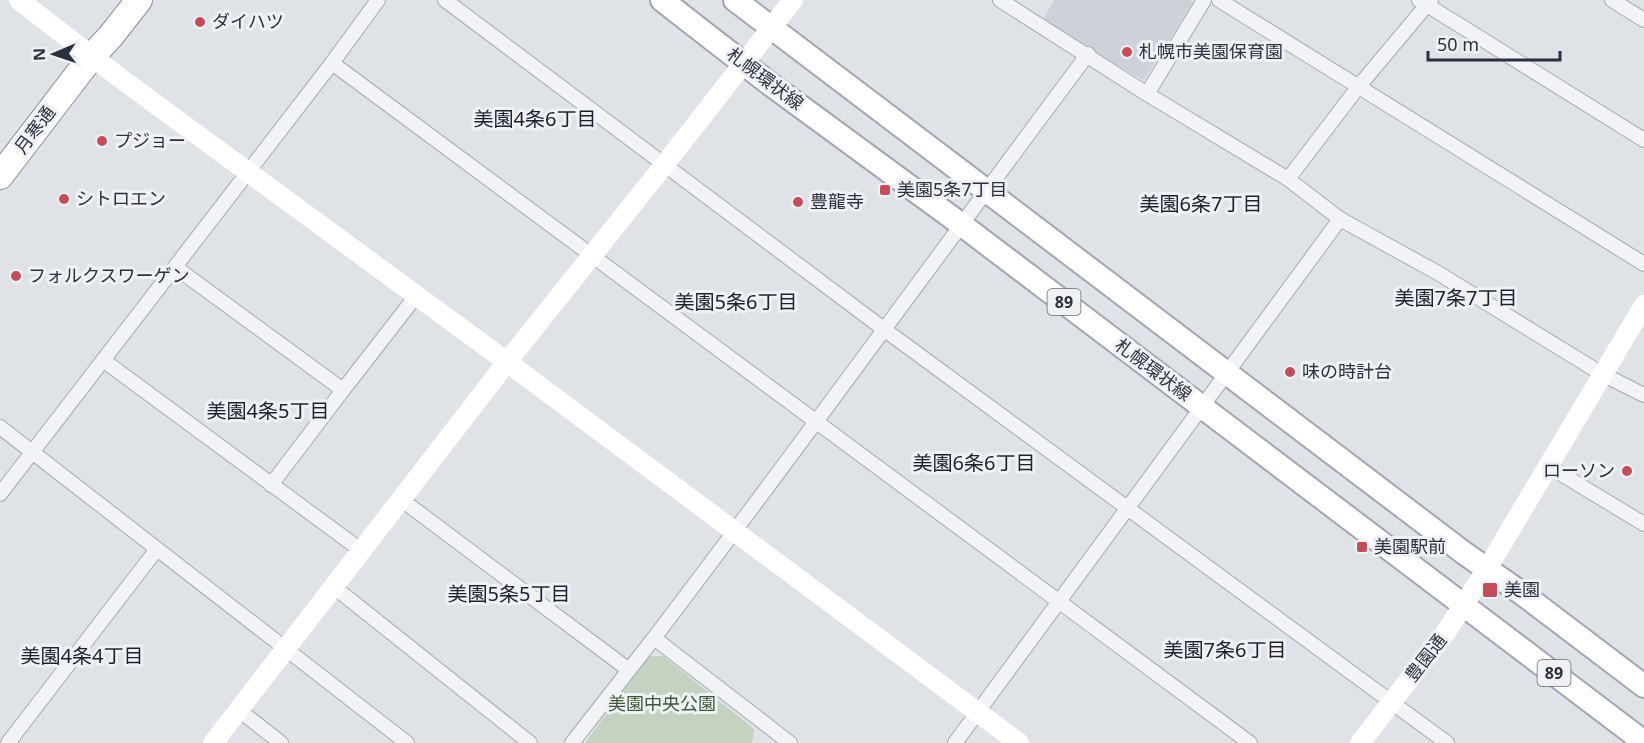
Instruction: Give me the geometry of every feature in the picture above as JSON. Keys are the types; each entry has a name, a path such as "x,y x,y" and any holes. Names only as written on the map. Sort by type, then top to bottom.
{"highway":[{"name":"月寒通","path":"0,176 92,56 139,0"}],"main road":[{"name":"札幌環状線","path":"662,0 1644,742"},
{"name":"89","path":"735,0 1644,686"}],"street":[{"path":"19,0 978,711 1018,743"},
{"path":"0,494 249,172 378,0"},
{"path":"445,0 885,330 1447,743"},
{"path":"213,743 507,362 666,164 793,0"},
{"path":"1000,0 1088,54 1147,94 1288,179 1340,219 1438,273 1602,374 1644,395"},
{"path":"1147,94 1204,0"},
{"path":"1219,0 1644,264"},
{"path":"1612,0 1644,20"},
{"path":"1288,179 1426,2 1644,140"},
{"path":"572,743 735,532 1088,54"},
{"path":"332,63 1250,743"},
{"path":"955,743 1340,219"},
{"path":"176,267 343,390"},
{"path":"271,485 416,296"},
{"name":"豊園通","path":"1360,743 1446,632 1464,605 1644,305"},
{"path":"103,360 362,551"},
{"path":"0,427 407,743"},
{"path":"1548,466 1644,524"},
{"path":"402,500 628,670"},
{"path":"8,743 157,549"},
{"path":"334,587 530,743"},
{"path":"654,638 771,738 790,743"},
{"path":"239,710 280,743"}],"shaded area":[{"name":"札幌市美園保育園","path":"1054,0 1190,0 1193,2 1144,80 1041,23"}],"green space":[{"name":"美園中央公園","path":"649,656 663,656 754,729 751,743 585,743"}],"place":[{"name":"ダイハツ","path":"200,22"},
{"name":"札幌市美園保育園","path":"1127,52"},
{"name":"プジョー","path":"102,141"},
{"name":"美園5条7丁目","path":"885,190"},
{"name":"シトロエン","path":"64,199"},
{"name":"豊龍寺","path":"798,202"},
{"name":"フォルクスワーゲン","path":"16,276"},
{"name":"味の時計台","path":"1290,372"},
{"name":"ローソン","path":"1627,471"},
{"name":"美園駅前","path":"1362,547"},
{"name":"美園","path":"1490,590"}],"district":[{"name":"美園4条6丁目","path":"535,119"},
{"name":"美園6条7丁目","path":"1201,204"},
{"name":"美園7条7丁目","path":"1456,298"},
{"name":"美園5条6丁目","path":"736,302"},
{"name":"美園4条5丁目","path":"268,411"},
{"name":"美園6条6丁目","path":"974,463"},
{"name":"美園5条5丁目","path":"509,594"},
{"name":"美園7条6丁目","path":"1225,650"},
{"name":"美園4条4丁目","path":"82,656"}]}
